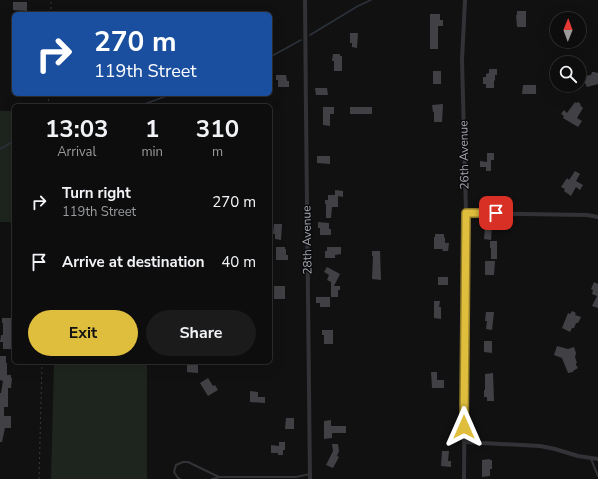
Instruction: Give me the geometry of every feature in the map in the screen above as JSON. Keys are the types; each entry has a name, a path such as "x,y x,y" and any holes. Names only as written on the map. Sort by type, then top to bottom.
{"street":[{"name":"28th Avenue","path":"306,0 310,477"},
{"name":"26th Avenue","path":"464,0 462,60 466,213 464,479"},
{"path":"466,213 598,215"},
{"path":"464,442 540,446 554,448 578,456 598,459"}],"lane":[{"path":"591,458 598,476"},
{"path":"180,479 174,472 176,465 183,462 188,462 220,477"},
{"path":"212,479 220,477 310,477"}],"path":[{"path":"51,0 51,12"},
{"path":"39,479 42,364"}],"shaded area":[{"path":"0,111 12,111 12,222 0,222"},
{"path":"54,364 147,364 147,479 51,479"}],"building":[{"path":"13,2 27,2 27,11 13,10"},
{"path":"517,11 526,11 526,27 517,27"},
{"path":"430,14 440,14 440,20 443,20 443,26 438,26 438,49 430,49"},
{"path":"350,33 358,33 357,48 352,47 352,43 350,43"},
{"path":"333,54 340,54 340,56 342,56 342,71 334,71 334,61 332,61"},
{"path":"489,69 497,69 494,88 486,88 486,84 483,84 483,77 486,77 486,74 489,73"},
{"path":"433,71 441,71 441,84 433,84"},
{"path":"592,72 598,73 598,84 587,87 586,76 591,75"},
{"path":"276,75 286,75 287,81 289,81 289,87 278,87"},
{"path":"523,85 536,85 536,94 522,94"},
{"path":"315,88 327,88 328,95 316,95"},
{"path":"575,102 581,104 580,105 583,108 577,118 582,121 578,127 563,118 564,116 561,114 564,110 567,113"},
{"path":"443,104 442,122 434,122 432,105"},
{"path":"323,107 334,107 334,114 330,114 330,126 323,125"},
{"path":"350,107 372,107 372,114 350,114"},
{"path":"487,153 494,153 494,160 491,160 491,171 486,171 486,167 480,167 480,161 487,162"},
{"path":"317,156 330,156 330,164 317,163"},
{"path":"575,171 580,174 576,181 583,185 580,190 576,187 571,196 561,187 567,178 569,180"},
{"path":"335,190 343,191 343,197 338,196 338,207 332,207 331,218 326,218 325,200 328,200 328,195 335,195"},
{"path":"318,222 329,223 331,235 320,235"},
{"path":"274,224 282,224 281,240 275,239 275,234 273,234"},
{"path":"485,227 492,227 491,240 484,239"},
{"path":"435,234 444,234 445,243 449,243 448,251 442,251 443,249 434,249"},
{"path":"490,241 497,241 497,259 491,259"},
{"path":"276,247 285,247 288,260 276,260"},
{"path":"327,247 341,247 341,254 335,255 335,258 325,258 325,251 327,251"},
{"path":"372,251 380,251 381,280 372,279"},
{"path":"485,261 495,261 494,275 485,275"},
{"path":"327,267 340,274 334,286 340,286 340,290 338,290 338,297 331,297 331,282 327,280 329,275 324,272"},
{"path":"438,277 448,277 448,285 438,285"},
{"path":"594,282 598,284 598,308 592,306 597,296 592,294 593,290 591,289"},
{"path":"274,286 285,286 285,299 274,299"},
{"path":"316,297 330,297 330,307 320,307 320,303 316,303"},
{"path":"434,301 440,301 439,307 441,307 441,319 434,318"},
{"path":"572,311 576,313 575,315 581,317 570,332 562,328 568,313 570,314"},
{"path":"486,312 494,312 492,330 486,329"},
{"path":"2,318 12,318 12,349 3,349 3,342 0,342 1,335 3,335"},
{"path":"322,330 333,330 333,344 324,344 324,335 322,335"},
{"path":"484,341 492,341 492,353 484,352"},
{"path":"557,346 568,349 574,347 576,353 576,365 578,368 573,372 568,373 562,358 554,355"},
{"path":"0,356 6,356 7,375 11,375 12,378 11,388 8,388 8,407 4,407 4,416 11,416 11,428 5,428 2,442 0,442 0,393 3,381 0,380"},
{"path":"187,364 198,365 198,373 187,372"},
{"path":"431,372 437,372 437,380 444,380 444,388 432,388"},
{"path":"493,373 494,401 487,401 487,397 484,397 485,374"},
{"path":"208,378 213,386 215,385 218,390 208,396 200,383"},
{"path":"250,391 258,392 258,397 265,397 265,403 250,402"},
{"path":"286,418 294,418 294,429 285,429"},
{"path":"331,420 331,426 346,426 346,433 332,433 332,438 324,439 324,421"},
{"path":"279,442 285,442 285,450 283,450 283,455 271,453 271,445 279,446"},
{"path":"332,444 338,444 339,451 337,456 339,457 333,468 326,465 333,451"},
{"path":"442,451 449,451 448,461 451,461 451,467 441,466"},
{"path":"482,460 492,460 492,469 490,469 490,476 482,477"}],"waterway":[{"path":"310,35 358,6 371,0"},
{"path":"272,56 301,40"},
{"path":"144,104 166,96"},
{"path":"0,149 12,142"}],"route":[{"path":"464,427 466,213 496,213"}]}
